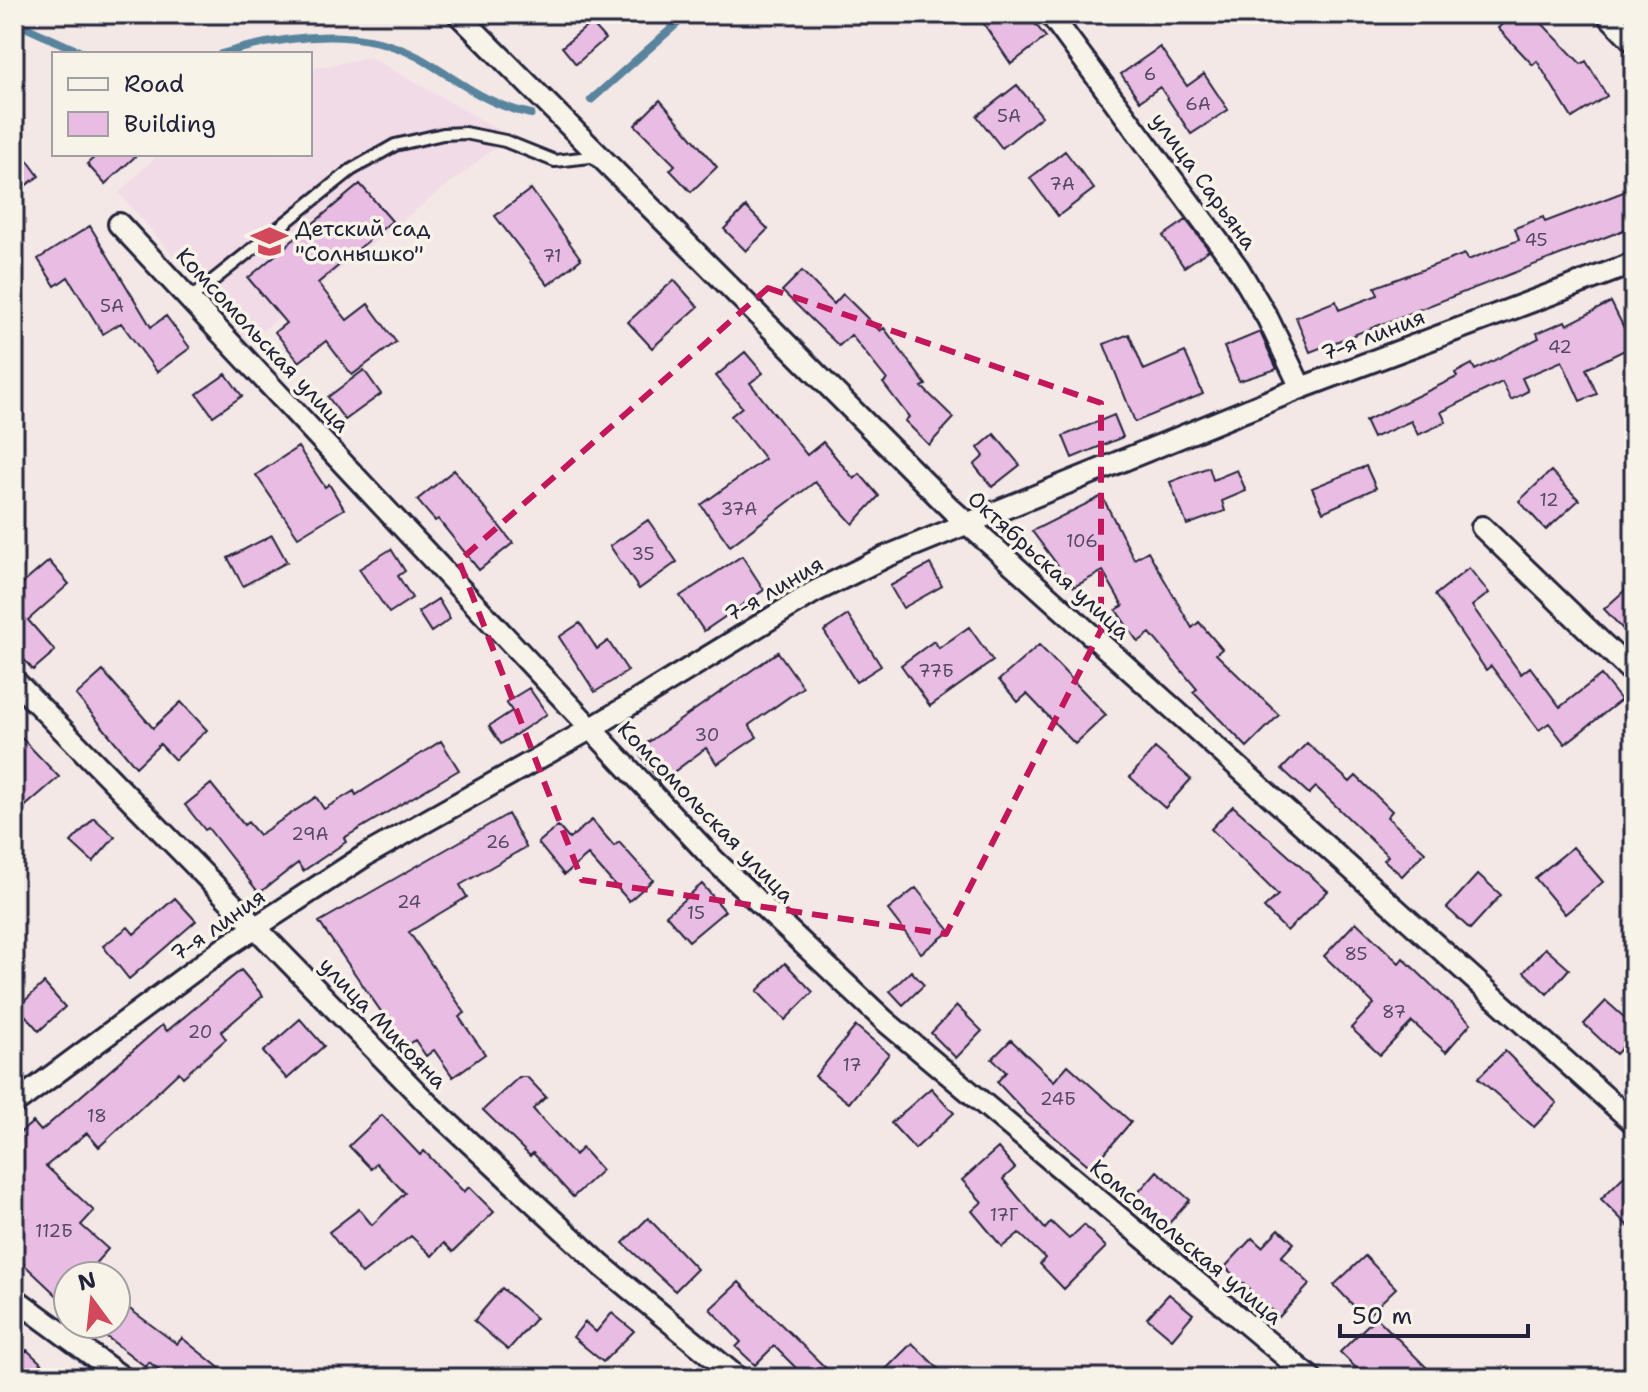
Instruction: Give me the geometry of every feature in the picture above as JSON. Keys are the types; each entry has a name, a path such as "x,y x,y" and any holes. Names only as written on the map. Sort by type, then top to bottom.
{"street":[{"name":"Октябрьская улица","path":"458,14 968,525 1634,1123"},
{"name":"улица Сарьяна","path":"1050,14 1238,268 1268,319 1301,388"},
{"path":"1607,14 1634,42"},
{"name":"Комсомольская улица","path":"119,224 714,860 885,1021 1311,1378"},
{"name":"7-я линия","path":"14,1104 255,927 379,847 592,728 814,592 885,557 1301,388 1634,263"},
{"path":"1482,527 1634,674"},
{"name":"улица Микояна","path":"14,680 427,1103 601,1265 738,1378"},
{"path":"14,1298 123,1378"}],"lane":[{"path":"191,298 351,170 395,145 443,134 465,133 505,141 555,161 601,155"}],"highlighted area":[{"path":"768,288 1101,403 1101,630 946,934 582,880 459,561"}],"shaded area":[{"name":"Детский сад \"Солнышко\"","path":"370,57 510,136 248,342 119,193 156,156 312,156 312,69"}],"building":[{"path":"977,14 1027,14 1046,37 1011,64"},
{"path":"1513,14 1533,14 1581,64 1586,61 1607,96 1572,118 1537,61 1533,65 1498,28"},
{"path":"591,23 605,39 576,64 562,47"},
{"path":"1160,47 1187,86 1204,74 1228,110 1191,134 1160,87 1140,101 1121,74"},
{"path":"1017,85 1042,116 1002,148 977,116"},
{"path":"660,100 717,167 691,192 670,170 675,165 635,125"},
{"path":"14,142 39,176 14,194"},
{"path":"1065,151 1094,189 1058,216 1030,178"},
{"path":"96,156 136,156 105,184 87,164"},
{"path":"360,184 392,221 318,283 347,320 368,304 396,342 352,375 326,341 299,362 275,332 286,323 248,278"},
{"path":"1634,188 1634,226 1310,352 1296,317 1336,301 1339,310 1378,295 1375,287 1465,254 1468,260 1519,240 1515,228 1543,217 1545,222"},
{"path":"531,189 581,259 548,285 495,216"},
{"path":"746,207 768,229 746,251 724,229"},
{"path":"1186,220 1209,250 1184,267 1163,236"},
{"path":"90,226 151,327 166,316 190,348 157,372 121,323 103,334 68,277 55,286 38,259"},
{"path":"802,271 834,304 843,294 880,331 884,328 926,385 922,387 954,418 929,445 905,421 909,417 883,383 887,380 851,335 839,346 782,291"},
{"path":"674,280 698,307 652,348 628,322"},
{"path":"1611,302 1633,346 1586,369 1597,394 1580,401 1562,361 1522,378 1528,391 1511,400 1502,382 1441,412 1446,422 1418,435 1411,421 1373,438 1365,421 1457,377 1455,373 1472,364 1475,370 1539,338 1537,333 1565,321 1567,325"},
{"path":"1260,332 1277,369 1239,381 1224,347"},
{"path":"1129,334 1144,370 1185,352 1203,394 1135,422 1104,344"},
{"path":"745,352 763,373 750,383 807,455 823,442 854,479 860,474 879,496 853,524 815,482 730,546 701,505 765,459 731,416 742,407 716,376"},
{"path":"364,370 381,394 345,420 328,397"},
{"path":"226,374 242,396 213,416 197,394"},
{"path":"1114,415 1123,437 1072,458 1063,436"},
{"path":"994,434 1020,465 992,487 974,465 984,456 978,448"},
{"path":"298,447 325,487 329,484 344,509 298,537 256,475"},
{"path":"1366,466 1376,488 1323,512 1312,488"},
{"path":"1209,467 1213,480 1237,470 1246,491 1222,501 1225,511 1187,525 1170,482"},
{"path":"454,470 513,543 479,570 438,519 435,521 417,500"},
{"path":"1551,471 1579,500 1546,530 1519,501"},
{"path":"1102,496 1134,559 1148,551 1192,628 1199,622 1222,649 1216,654 1279,715 1247,747 1193,692 1197,689 1150,633 1138,642 1116,610 1123,606 1103,571 1074,587 1032,531"},
{"path":"648,520 677,562 639,589 610,546"},
{"path":"272,535 287,562 243,586 228,558"},
{"path":"391,549 405,571 398,576 412,598 389,613 359,569"},
{"path":"742,556 764,590 704,631 680,596"},
{"path":"49,561 69,584 28,620 55,651 33,670 14,648 14,591"},
{"path":"930,564 942,586 903,608 890,586"},
{"path":"1469,568 1489,593 1472,606 1521,674 1530,667 1560,707 1601,675 1621,700 1565,744 1549,723 1539,730 1491,666 1486,670 1435,595"},
{"path":"1634,582 1634,641 1604,609"},
{"path":"438,599 450,619 431,632 418,612"},
{"path":"848,615 881,666 856,682 824,631"},
{"path":"580,623 597,649 608,641 628,671 595,692 559,637"},
{"path":"969,627 993,661 930,706 901,665 934,641 939,648"},
{"path":"1039,645 1106,715 1075,744 1027,694 1018,702 999,680"},
{"path":"778,652 803,687 749,725 757,737 717,764 706,748 660,782 637,750"},
{"path":"103,671 153,728 181,702 207,730 175,760 160,744 136,767 76,695"},
{"path":"529,688 547,714 501,744 489,726 512,711 506,702"},
{"path":"14,730 59,777 14,816"},
{"path":"441,741 459,770 344,838 346,842 303,871 298,863 259,893 208,828 205,830 185,805 211,784 244,825 248,822 259,835 316,797 324,809 354,791 356,795"},
{"path":"1307,743 1350,782 1356,776 1392,811 1387,817 1425,852 1402,876 1384,860 1388,856 1316,787 1309,794 1282,769"},
{"path":"1155,748 1191,779 1165,808 1130,777"},
{"path":"1233,806 1328,891 1287,931 1264,908 1278,895 1211,829"},
{"path":"508,814 526,847 460,885 467,897 409,932 465,1013 459,1017 485,1054 453,1077 434,1050 426,1056 415,1040 405,1046 319,922"},
{"path":"94,818 115,837 93,862 71,842"},
{"path":"592,820 614,846 619,842 653,880 629,901 588,855 564,875 538,843 558,826 569,839"},
{"path":"1573,847 1603,882 1565,914 1535,878"},
{"path":"1478,874 1501,895 1470,929 1447,908"},
{"path":"702,884 725,911 689,941 666,915"},
{"path":"916,888 950,931 921,953 888,910"},
{"path":"175,898 196,921 129,979 103,946 128,927 134,934"},
{"path":"1356,922 1399,963 1403,958 1471,1023 1446,1052 1412,1022 1380,1055 1351,1028 1374,1004 1324,956"},
{"path":"1545,948 1569,969 1547,994 1524,972"},
{"path":"785,963 813,992 785,1020 757,991"},
{"path":"241,970 263,996 221,1032 226,1039 183,1077 179,1072 99,1147 87,1133 46,1166 94,1211 81,1225 108,1249 98,1260 52,1260 52,1291 14,1255 14,1138 33,1122 41,1131 162,1025 167,1031"},
{"path":"911,971 924,985 903,1005 890,991"},
{"path":"44,983 65,1007 39,1031 18,1007"},
{"path":"1606,1001 1634,1026 1634,1035 1616,1054 1584,1024"},
{"path":"957,1006 982,1031 956,1058 931,1033"},
{"path":"300,1019 324,1046 287,1079 263,1052"},
{"path":"856,1026 889,1054 849,1103 815,1076"},
{"path":"1011,1040 1054,1081 1068,1065 1131,1122 1092,1168 1027,1114 997,1082 1006,1072 992,1059"},
{"path":"1505,1051 1557,1103 1534,1127 1478,1078"},
{"path":"519,1077 527,1077 546,1097 533,1109 575,1155 582,1148 602,1170 573,1197 533,1153 530,1156 483,1110"},
{"path":"931,1088 954,1113 915,1149 891,1123"},
{"path":"382,1115 420,1155 424,1151 464,1192 469,1187 494,1212 453,1252 444,1243 432,1256 411,1236 362,1274 329,1232 359,1209 372,1225 405,1193 376,1163 371,1169 349,1146"},
{"path":"998,1148 1015,1168 1003,1179 1045,1229 1051,1222 1069,1239 1084,1225 1106,1247 1064,1289 1040,1264 1045,1258 1019,1233 1002,1247 972,1211 982,1202 962,1180"},
{"path":"1634,1166 1634,1232 1601,1199"},
{"path":"1157,1171 1190,1200 1163,1230 1130,1202"},
{"path":"648,1218 697,1269 675,1291 623,1243"},
{"path":"1279,1229 1294,1243 1281,1257 1310,1284 1279,1317 1225,1267 1252,1238 1262,1247"},
{"path":"1365,1256 1396,1288 1365,1318 1334,1285"},
{"path":"739,1282 836,1378 806,1378 774,1346 755,1365 736,1347 741,1342 710,1309"},
{"path":"502,1288 536,1318 508,1350 474,1321"},
{"path":"1169,1294 1193,1314 1172,1339 1147,1318"},
{"path":"132,1311 177,1344 182,1338 232,1378 169,1378 149,1362 146,1367 111,1340 132,1340"},
{"path":"612,1313 634,1331 603,1362 573,1337 585,1322 596,1332"},
{"path":"1376,1317 1437,1378 1366,1378 1340,1352"},
{"path":"912,1343 948,1378 877,1378"},
{"path":"27,1350 57,1378 14,1378 14,1363"}],"waterway":[{"path":"591,100 688,14"},
{"path":"14,22 81,52"},
{"path":"229,52 295,39 346,37 371,40 418,57 485,98 531,114"}],"place":[{"name":"Детский сад \"Солнышко\"","path":"269,241"}]}
